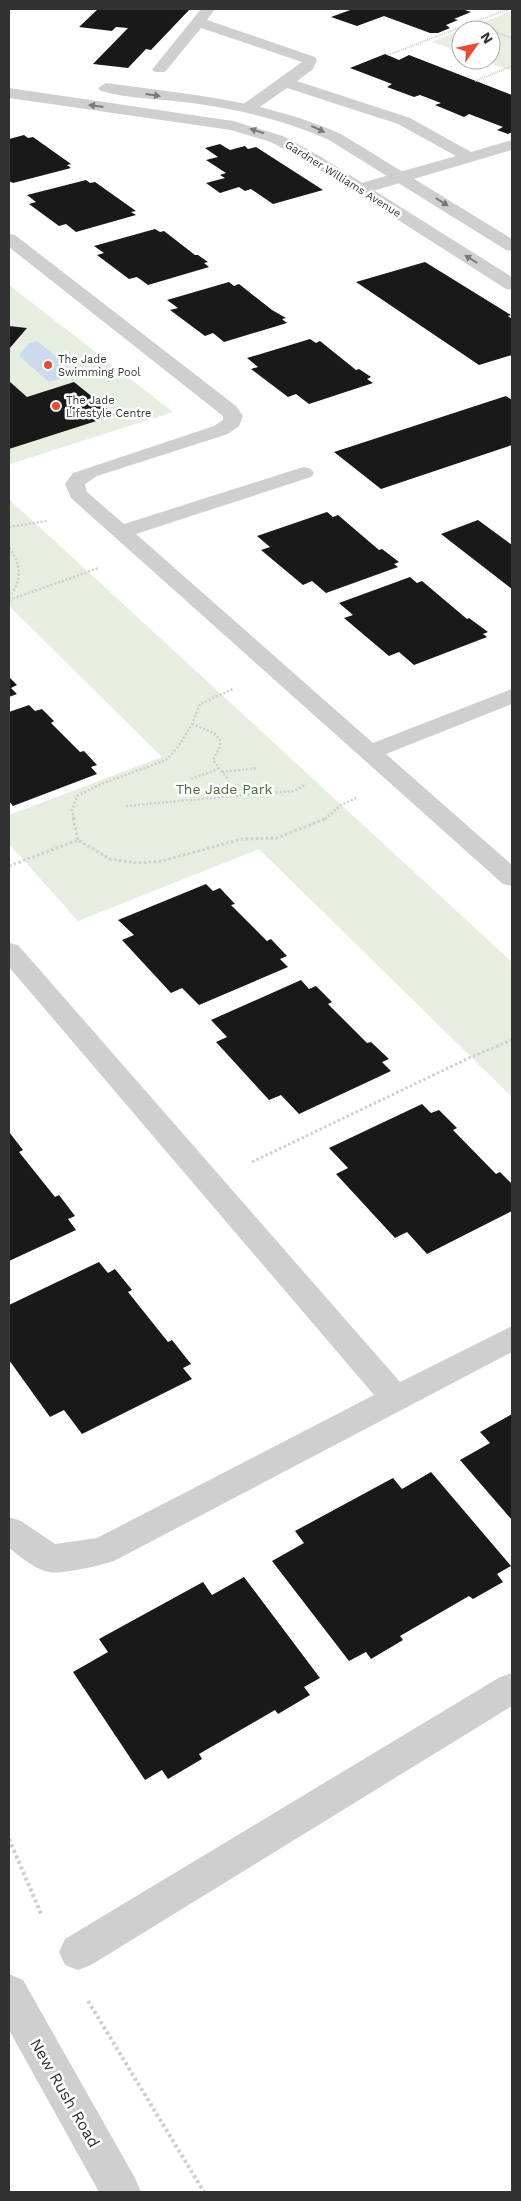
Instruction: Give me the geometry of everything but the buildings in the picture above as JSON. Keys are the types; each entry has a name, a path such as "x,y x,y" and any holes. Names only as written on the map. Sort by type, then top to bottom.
{"street":[{"path":"160,69 208,9"},
{"path":"198,22 310,60 308,66 248,108"},
{"path":"285,82 404,121 471,158"},
{"path":"52,100 68,84"},
{"name":"Gardner Williams Avenue","path":"88,86 248,108 287,117 320,130 512,246"},
{"name":"Gardner Williams Avenue","path":"9,94 248,129 277,139 512,285"},
{"path":"360,189 512,145"},
{"path":"11,243 229,410 233,416 232,422 221,430 90,472 80,477 75,484 78,494 512,878"},
{"path":"121,532 304,473"},
{"path":"370,752 512,696"},
{"path":"9,951 396,1399"},
{"path":"9,1531 51,1559 102,1551 512,1338"},
{"path":"78,1952 512,1688"},
{"name":"New Rush Road","path":"9,1993 121,2192"}],"path":[{"path":"481,20 509,9"},
{"path":"388,55 451,31"},
{"path":"475,81 512,66"},
{"path":"9,548 14,553 20,567 19,587 9,599"},
{"path":"9,599 145,553"},
{"path":"280,673 220,693 200,704 192,724 178,747 166,760 101,784 77,796 72,811 78,840 110,859 137,862 162,861 242,839 277,838 299,831 327,818 340,805 399,778"},
{"path":"192,724 214,733 220,740 220,746 213,760 218,769 227,778 232,796"},
{"path":"222,772 258,768"},
{"path":"191,779 218,769"},
{"path":"126,806 294,790 305,785"},
{"path":"9,866 78,840"},
{"path":"209,1182 471,1057 512,1040"},
{"path":"9,1839 46,1925"},
{"path":"84,1994 204,2192"}],"green space":[{"path":"512,11 512,71 501,67 501,20 488,20"},
{"path":"451,34 451,49 432,42"},
{"path":"9,285 173,412 10,464"},
{"name":"The Jade Park","path":"9,499 512,962 512,1097 259,849 78,921 9,844 9,815 162,757 9,606"}],"water":[{"name":"The Jade Swimming Pool","path":"37,341 76,373 49,382 19,356 28,344"}],"place":[{"name":"The Jade Swimming Pool","path":"48,365"},
{"name":"The Jade Lifestyle Centre","path":"56,406"}]}
